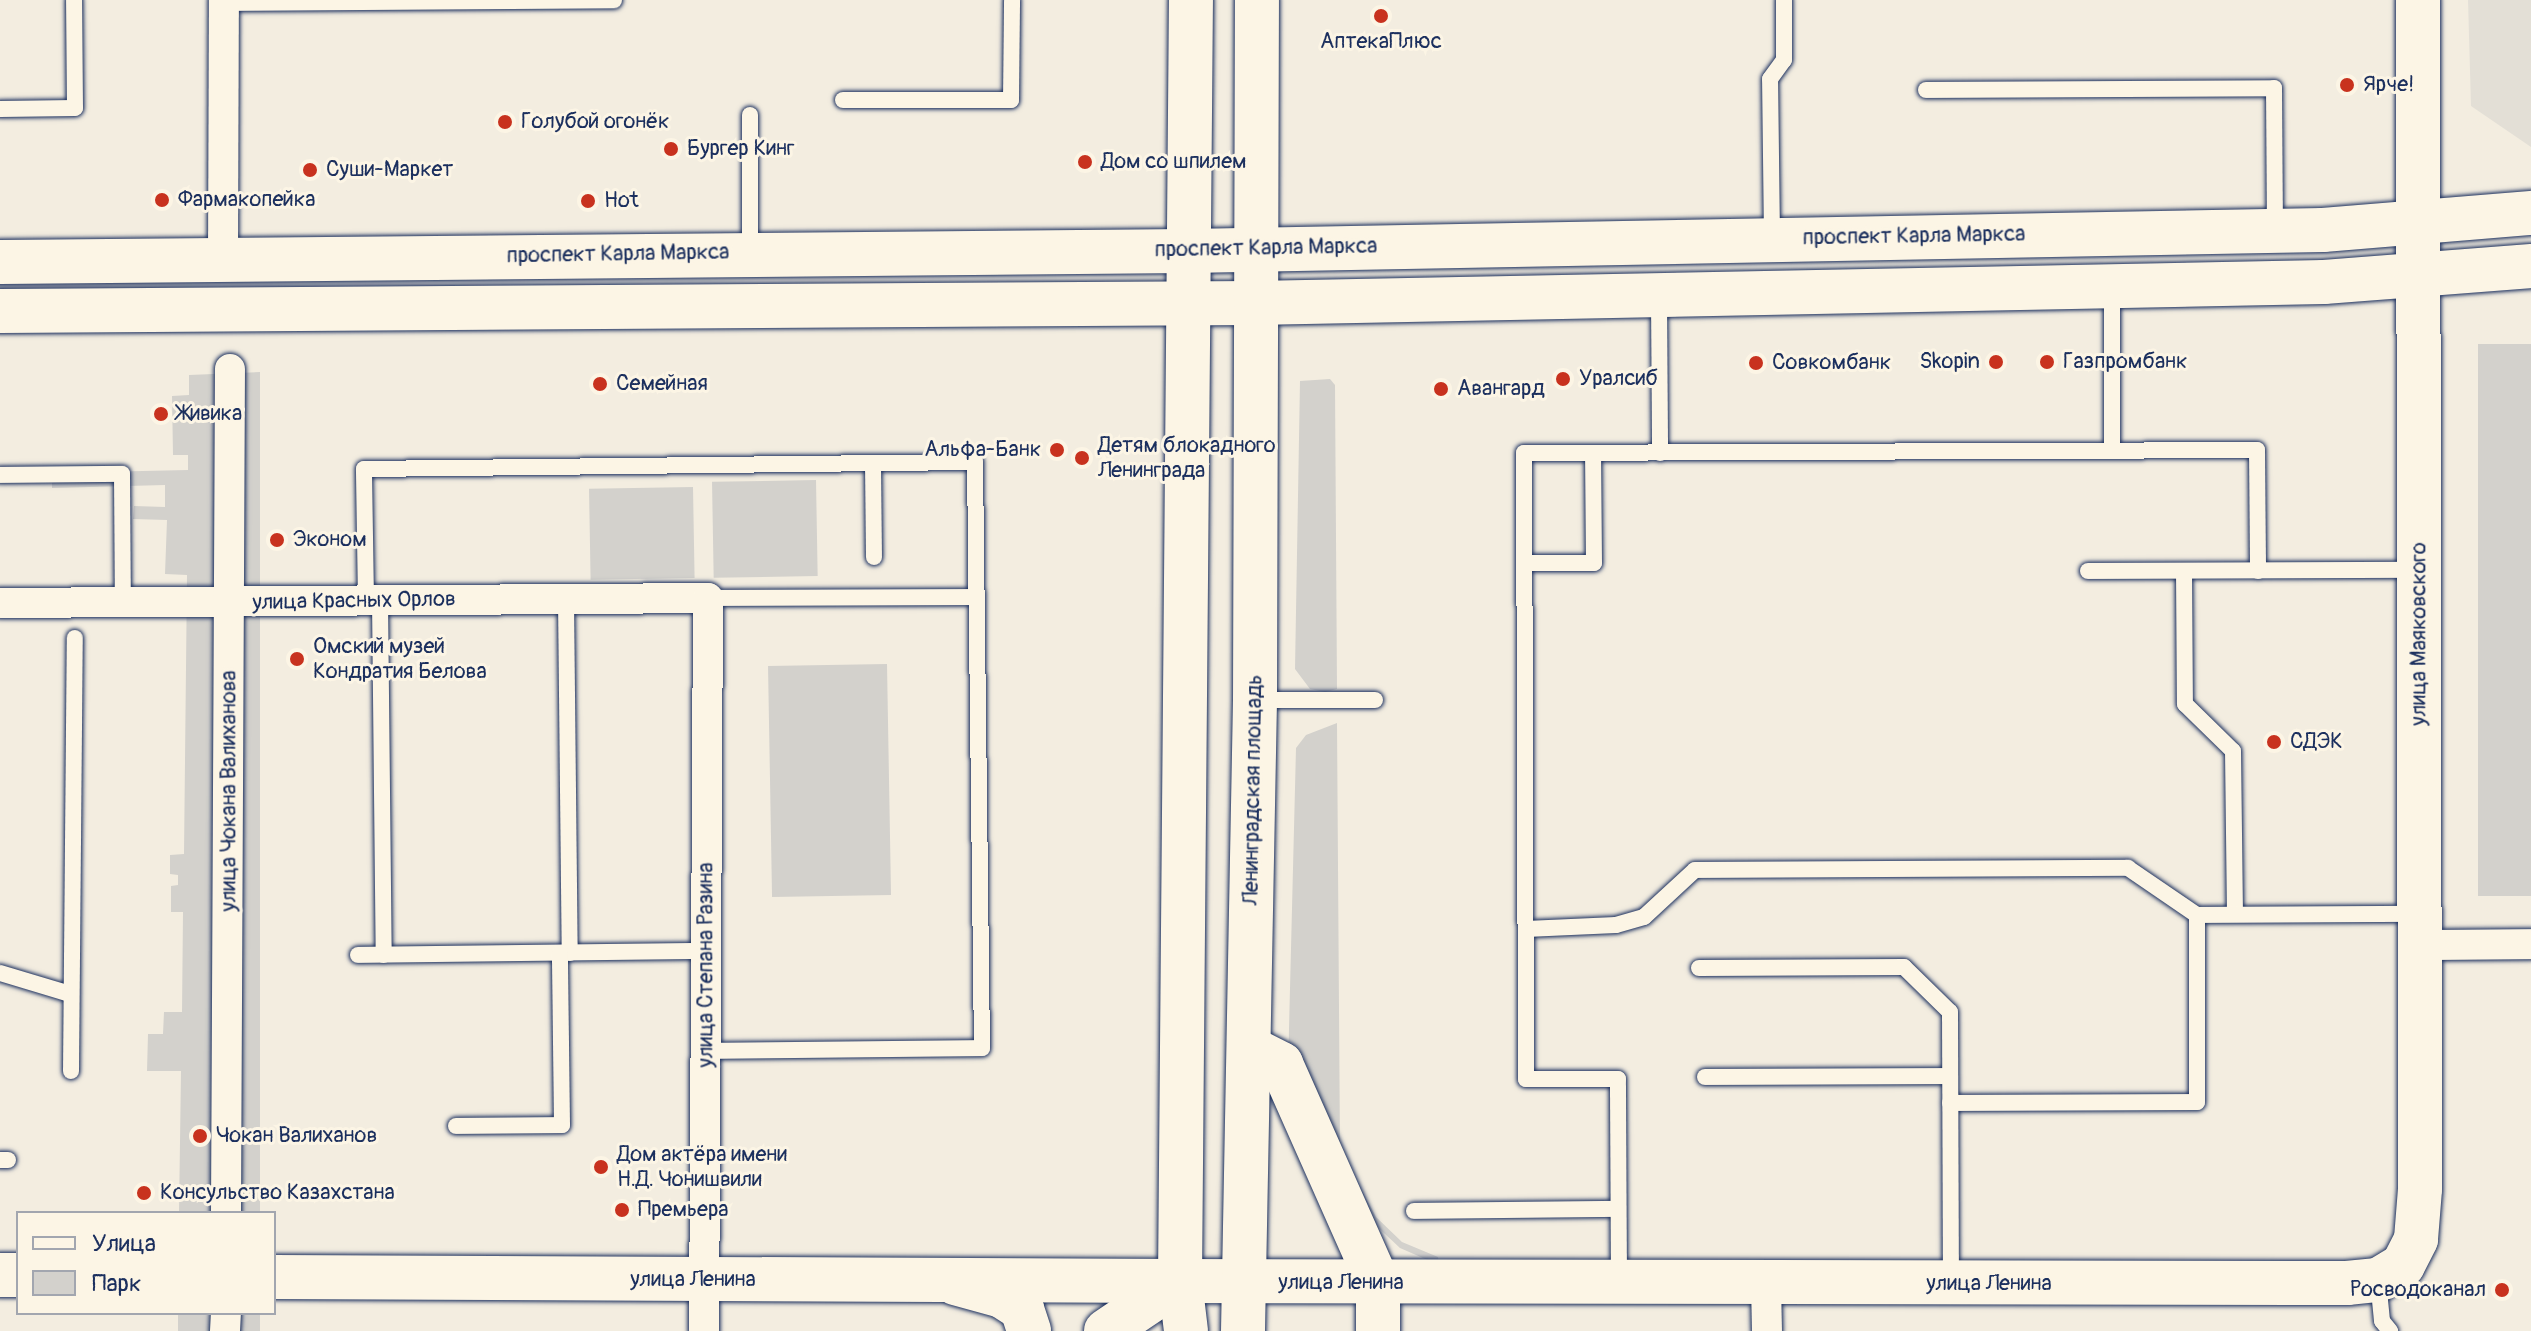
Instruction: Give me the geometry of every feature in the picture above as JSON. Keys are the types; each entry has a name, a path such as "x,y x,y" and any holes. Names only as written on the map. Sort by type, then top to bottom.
{"main road":[{"path":"1186,1331 1180,1281 1191,0"},
{"name":"Ленинградская площадь","path":"1243,1331 1255,700 1257,0"},
{"name":"улица Маяковского","path":"2390,1273 2416,1239 2420,1189 2421,225 2418,0"},
{"name":"проспект Карла Маркса","path":"0,262 1188,251 2275,231 2421,225 2531,213"},
{"path":"0,311 1254,303 2421,277 2531,266"},
{"path":"1250,1048 1281,1064 1378,1283 1378,1331"},
{"name":"улица Ленина","path":"276,1277 1951,1284 2390,1273"},
{"path":"949,1281 1002,1296 1022,1309 1029,1331"},
{"path":"1106,1331 1180,1281"}],"street":[{"path":"223,259 224,1"},
{"name":"улица Чокана Валиханова","path":"226,1211 230,369"},
{"name":"улица Красных Орлов","path":"0,603 708,598"},
{"name":"улица Степана Разина","path":"704,1331 708,598"},
{"path":"2419,929 2531,944"},
{"path":"1766,1284 1767,1331"}],"lane":[{"path":"0,109 75,108 74,0"},
{"path":"224,1 614,0"},
{"path":"843,100 1011,100 1012,0"},
{"path":"1772,238 1770,79 1784,60 1784,0"},
{"path":"1926,90 2274,88 2275,231"},
{"path":"750,115 750,253"},
{"path":"2112,285 2112,450"},
{"path":"1659,292 1660,453"},
{"path":"1619,1284 1618,1079 1526,1079 1524,453 2257,450 2258,571"},
{"path":"1524,563 1594,563 1593,453"},
{"path":"384,955 373,600 364,469 975,462 982,1048 705,1051"},
{"path":"873,463 874,557"},
{"path":"0,475 122,474 123,603"},
{"path":"2088,571 2419,570"},
{"path":"2184,571 2185,704 2233,751 2235,914"},
{"path":"708,598 977,597"},
{"path":"456,1126 562,1125 566,599"},
{"path":"71,1071 75,638"},
{"path":"1255,700 1375,700"},
{"path":"1526,929 1616,925 1644,917 1695,870 2128,868 2197,915 2235,914 2419,929"},
{"path":"1950,1103 2197,1102 2197,915"},
{"path":"358,955 706,951"},
{"path":"1699,968 1904,967 1950,1012 1951,1284"},
{"path":"0,973 70,994"},
{"path":"1705,1077 1950,1076"},
{"path":"1414,1211 1618,1209"},
{"path":"2390,1273 2382,1321 2390,1331"}],"shaded area":[{"path":"2468,0 2531,0 2531,147 2471,106"}],"green space":[{"path":"2478,344 2531,344 2531,896 2478,896"},
{"path":"260,372 260,1211 179,1211 181,1071 147,1071 148,1034 163,1034 164,1012 182,1012 183,912 171,912 171,886 178,885 178,875 170,874 170,855 184,854 187,575 165,574 167,520 133,519 134,506 165,507 165,485 52,488 52,473 188,470 188,455 173,455 172,396 189,395 189,375"},
{"path":"1330,379 1335,385 1337,689 1325,692 1310,689 1295,669 1300,381"},
{"path":"816,480 818,576 714,578 712,482"},
{"path":"693,487 695,578 591,580 589,489"},
{"path":"887,664 891,895 772,897 768,666"},
{"path":"1337,723 1340,1150 1376,1217 1402,1242 1438,1257 1439,1265 1400,1248 1369,1219 1288,1069 1296,748 1306,735"},
{"path":"178,1315 260,1315 260,1331 178,1331"}],"place":[{"name":"АптекаПлюс","path":"1381,16"},
{"name":"Ярче!","path":"2347,85"},
{"name":"Голубой огонёк","path":"505,122"},
{"name":"Бургер Кинг","path":"671,149"},
{"name":"Дом со шпилем","path":"1085,162"},
{"name":"Суши-Маркет","path":"310,170"},
{"name":"Фармакопейка","path":"162,200"},
{"name":"Hot","path":"588,201"},
{"name":"Skopin","path":"1996,362"},
{"name":"Газпромбанк","path":"2047,362"},
{"name":"Совкомбанк","path":"1756,363"},
{"name":"Уралсиб","path":"1563,379"},
{"name":"Семейная","path":"600,384"},
{"name":"Авангард","path":"1441,389"},
{"name":"Живика","path":"161,414"},
{"name":"Альфа-Банк","path":"1057,450"},
{"name":"Детям блокадного Ленинграда","path":"1082,458"},
{"name":"Эконом","path":"277,540"},
{"name":"Омский музей Кондратия Белова","path":"297,659"},
{"name":"СДЭК","path":"2274,742"},
{"name":"Чокан Валиханов","path":"200,1136"},
{"name":"Дом актёра имени Н.Д. Чонишвили","path":"601,1167"},
{"name":"Консульство Казахстана","path":"144,1193"},
{"name":"Премьера","path":"622,1210"},
{"name":"Росводоканал","path":"2502,1290"}]}
